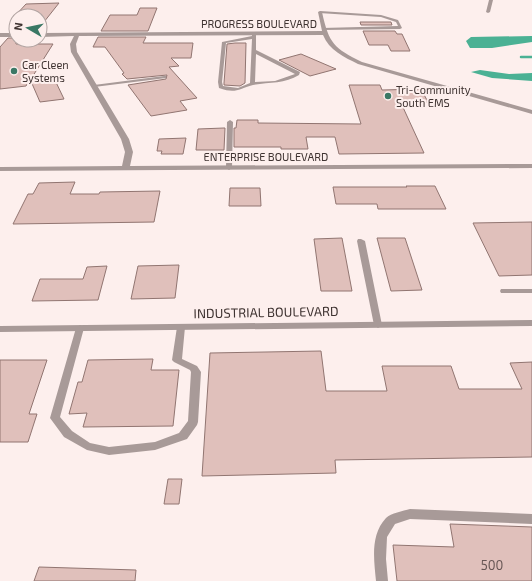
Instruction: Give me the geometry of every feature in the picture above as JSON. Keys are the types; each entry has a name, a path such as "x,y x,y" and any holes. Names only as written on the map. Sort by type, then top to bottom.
{"street":[{"path":"488,12 491,0"},
{"path":"320,12 323,31"},
{"name":"PROGRESS BOULEVARD","path":"48,35 254,35 323,31 335,50 360,63 532,112"},
{"path":"77,35 73,44 74,52 126,139 128,152 125,169"},
{"name":"ENTERPRISE BOULEVARD","path":"0,170 532,166"},
{"name":"INDUSTRIAL BOULEVARD","path":"0,329 532,323"}],"lane":[{"path":"320,12 381,16 396,20 400,26 400,28 323,31"},
{"path":"252,84 254,35 224,42 220,82 221,87 227,89 239,89 252,84 276,82 297,75 298,73 254,51"},
{"path":"94,86 164,77"},
{"path":"229,168 230,122"},
{"path":"361,241 378,324"},
{"path":"504,291 532,291"},
{"path":"80,328 55,418 68,434 87,446 110,451 155,446 183,436 193,422 196,372 194,368 177,360 181,327"},
{"path":"382,581 380,559 381,536 391,520 410,514 532,518"}],"shaded area":[{"path":"532,36 532,42 492,48 470,48 466,41 471,37"},
{"path":"480,70 509,74 532,73 532,81 492,78 471,72"}],"building":[{"path":"59,3 48,17 48,8 22,8 26,4"},
{"path":"140,8 157,8 148,31 101,31 110,15 137,15"},
{"path":"360,22 391,22 392,25 361,25"},
{"path":"363,31 395,31 397,34 402,34 410,51 391,51 388,45 369,45"},
{"path":"98,37 146,37 143,43 193,43 191,58 171,58 179,66 169,67 197,98 180,101 187,110 151,116 128,85 166,79 167,75 127,79 122,74 124,73 105,47 93,47"},
{"path":"8,38 8,48 48,48 48,44 53,44 31,79 53,76 64,99 40,102 30,79 26,86 0,89 0,47"},
{"path":"246,43 245,83 240,86 224,85 227,44"},
{"path":"301,54 336,69 310,76 279,60"},
{"path":"349,85 380,85 382,90 421,89 428,102 401,103 424,153 339,154 335,137 306,137 308,149 281,149 281,147 234,147 234,128 236,128 237,120 258,120 258,123 361,124"},
{"path":"225,128 224,150 196,150 198,129"},
{"path":"186,138 183,154 161,154 162,151 157,151 159,139"},
{"path":"75,182 70,194 160,191 154,222 13,224 28,194 33,194 39,183"},
{"path":"406,186 435,186 446,209 378,209 377,204 336,204 333,187 407,187"},
{"path":"230,188 260,188 261,206 229,206"},
{"path":"532,222 532,275 499,276 473,223"},
{"path":"342,238 352,291 321,291 314,239"},
{"path":"377,238 405,238 422,290 391,291"},
{"path":"179,265 175,298 131,299 138,266"},
{"path":"107,266 98,300 32,301 40,279 83,279 87,267"},
{"path":"321,351 326,391 387,391 382,366 451,366 459,389 522,389 510,363 532,362 532,457 335,460 336,473 202,476 210,353"},
{"path":"153,359 151,370 179,370 173,426 83,427 87,413 69,414 78,382 82,382 88,360"},
{"path":"0,360 47,360 29,414 37,414 28,442 0,442"},
{"path":"168,479 182,479 179,504 164,504"},
{"path":"450,524 532,527 532,581 397,581 393,545 454,547"},
{"path":"39,567 136,570 135,581 34,581"}],"waterway":[{"path":"521,57 532,57"}],"place":[{"name":"Car Cleen Systems","path":"14,71"},
{"name":"Tri-Community South EMS","path":"388,96"}]}
